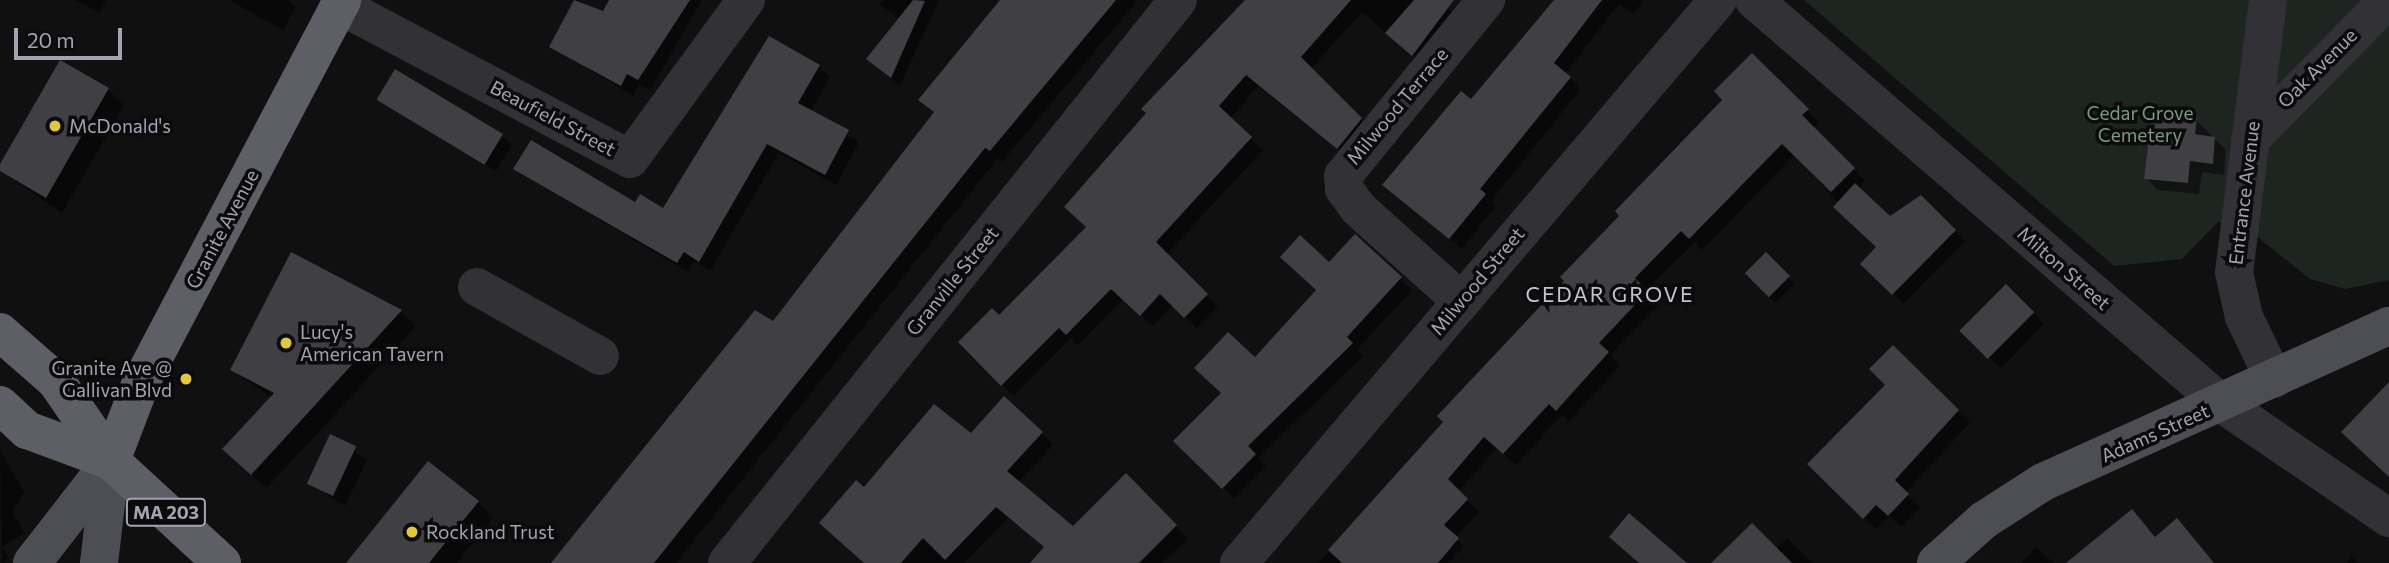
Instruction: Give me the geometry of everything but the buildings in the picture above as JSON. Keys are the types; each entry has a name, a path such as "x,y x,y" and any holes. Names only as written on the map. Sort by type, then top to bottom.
{"highway":[{"name":"Granite Avenue","path":"111,461 142,380 340,3"},
{"name":"MA 203","path":"0,332 56,381 111,461 222,563"},
{"name":"MA 203","path":"0,405 27,429 111,461"}],"main road":[{"name":"Adams Street","path":"1936,563 1984,520 2043,482 2389,326"},
{"path":"32,563 111,461"},
{"path":"99,563 111,461"}],"street":[{"name":"Beaufield Street","path":"340,3 630,159 747,0"},
{"name":"Granville Street","path":"727,563 1178,0"},
{"name":"Milwood Terrace","path":"1461,300 1358,208 1344,189 1343,176 1486,0"},
{"name":"Milwood Street","path":"1239,563 1718,0"},
{"name":"Milton Street","path":"1754,0 2221,403 2389,518"},
{"name":"Entrance Avenue","path":"2268,0 2234,272 2244,317 2274,379"},
{"name":"Oak Avenue","path":"2250,140 2388,0"},
{"path":"477,287 600,356"}],"green space":[{"name":"Cedar Grove Cemetery","path":"1804,0 2389,0 2389,280 2345,289 2310,279 2244,226 2218,222 2182,259 2114,266"}],"place":[{"name":"McDonald's","path":"55,126"},
{"name":"Lucy's American Tavern","path":"286,343"},
{"name":"Granite Ave @ Gallivan Blvd","path":"186,379"},
{"name":"Rockland Trust","path":"412,532"}],"district":[{"name":"CEDAR GROVE","path":"1610,294"}]}
